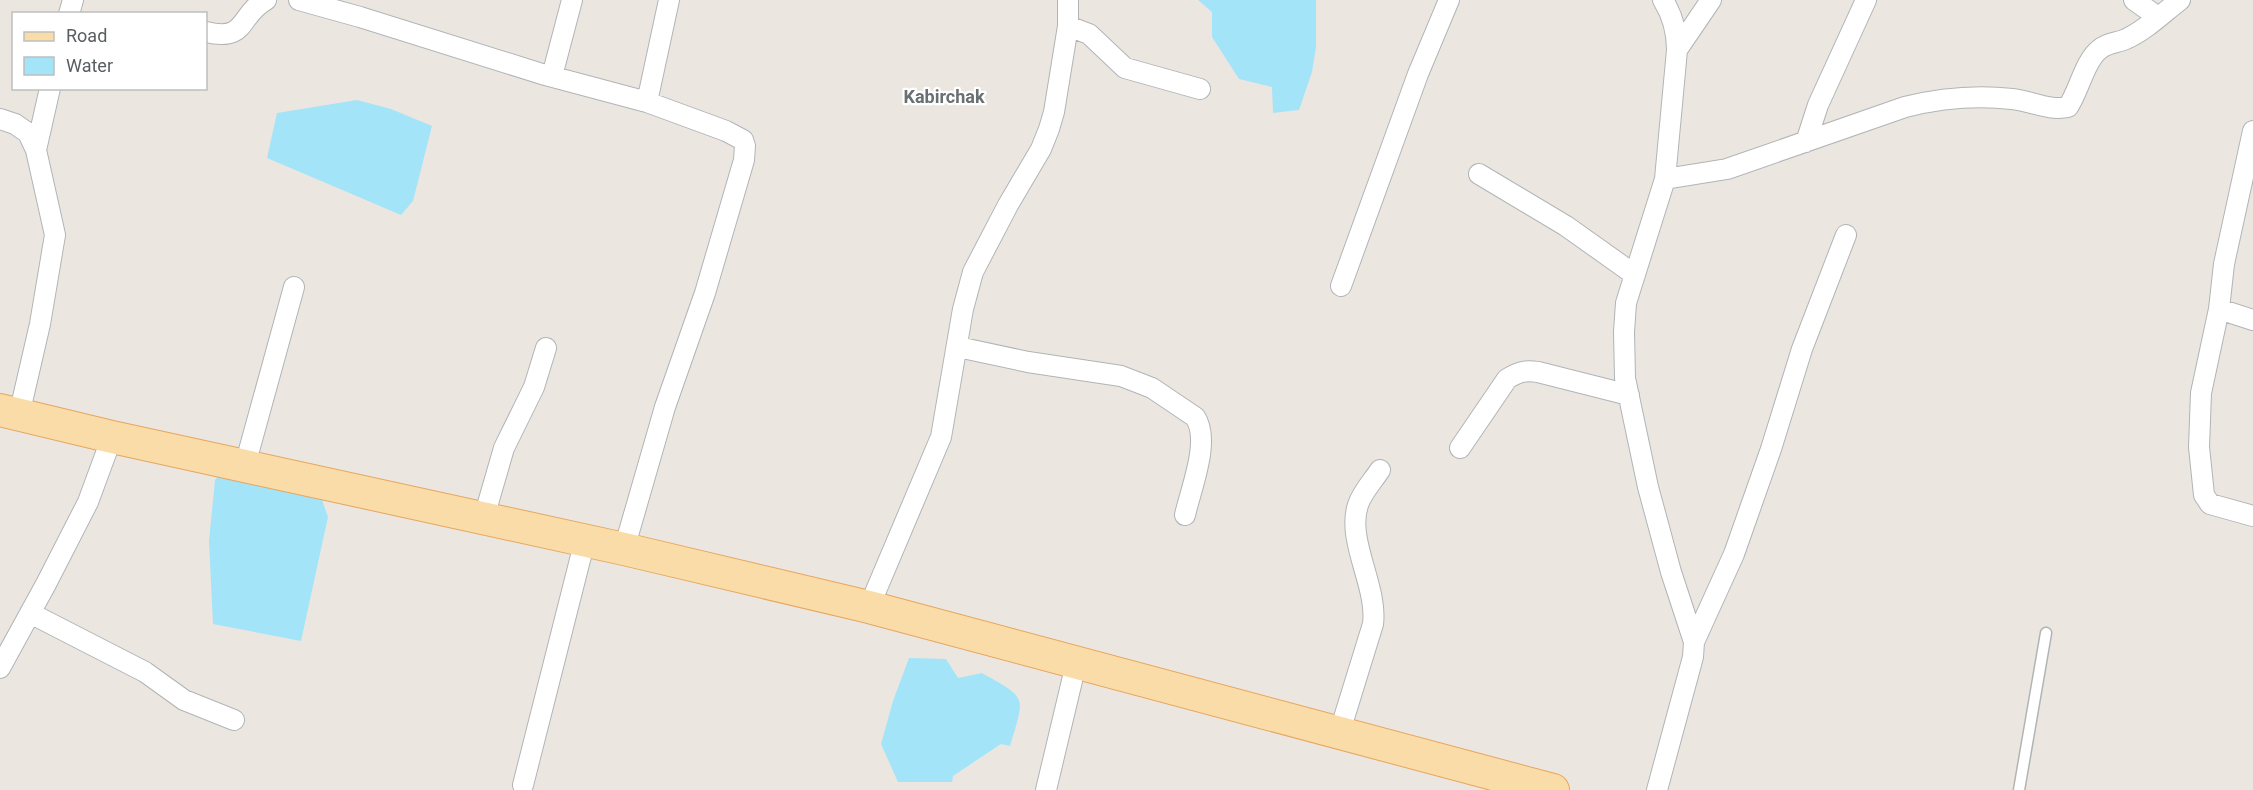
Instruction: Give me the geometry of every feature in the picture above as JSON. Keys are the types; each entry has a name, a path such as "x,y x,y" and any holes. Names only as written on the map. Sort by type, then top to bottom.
{"main road":[{"path":"10,412 112,437 484,517 869,607 1553,790"}],"street":[{"path":"207,32 228,34 237,31 255,7 266,0"},
{"path":"299,0 646,102 726,131 742,140 746,146 744,160 705,293 665,407 624,549"},
{"path":"552,76 572,0"},
{"path":"646,102 669,0"},
{"path":"869,607 942,437 963,309 973,272 1049,129 1054,112 1068,26 1068,0"},
{"path":"1341,286 1418,74 1449,0"},
{"path":"1663,0 1671,12 1677,33 1665,179 1626,303 1625,378 1648,487 1671,572 1694,642"},
{"path":"1677,50 1711,0"},
{"path":"1806,142 1818,105 1866,0"},
{"path":"2134,0 2158,17"},
{"path":"1665,179 1727,169 1905,107 1935,99 1961,97 2014,99 2059,109 2068,106 2092,57 2099,49 2110,43 2124,40 2180,0"},
{"path":"1068,26 1089,34 1125,68 1200,89"},
{"path":"36,150 50,90"},
{"path":"0,119 15,124 28,133 36,150 55,235 40,324 10,412"},
{"path":"2253,131 2249,163 2223,264 2219,309 2201,393 2199,447 2201,480 2204,495 2210,504 2253,516"},
{"path":"1479,174 1566,226 1635,275"},
{"path":"1657,790 1693,657 1694,642 1734,554 1771,449 1802,349 1846,235"},
{"path":"245,465 294,287"},
{"path":"2219,309 2253,320"},
{"path":"958,347 1028,362 1121,376 1152,388 1195,417 1199,423 1202,441 1185,514"},
{"path":"484,517 504,448 534,387 546,348"},
{"path":"1460,448 1507,380 1526,370 1629,395"},
{"path":"0,668 88,502 112,437"},
{"path":"1339,734 1375,614 1361,557 1355,520 1361,498 1380,470"},
{"path":"523,785 585,540"},
{"path":"30,613 145,672 184,700 234,720"},
{"path":"1046,790 1076,664"}],"lane":[{"path":"2019,790 2046,633"}],"water":[{"path":"1198,0 1316,0 1316,47 1312,72 1299,110 1273,113 1272,87 1239,79 1212,37 1212,12"},
{"path":"357,100 391,109 432,126 413,201 401,215 267,158 277,113"},
{"path":"228,466 322,500 328,517 301,641 213,624 209,541 215,480"},
{"path":"909,658 946,659 958,678 982,673 1015,694 1020,707 1010,746 1001,744 953,776 952,782 898,782 881,744 893,701"}],"district":[{"name":"Kabirchak","path":"944,96"}]}
